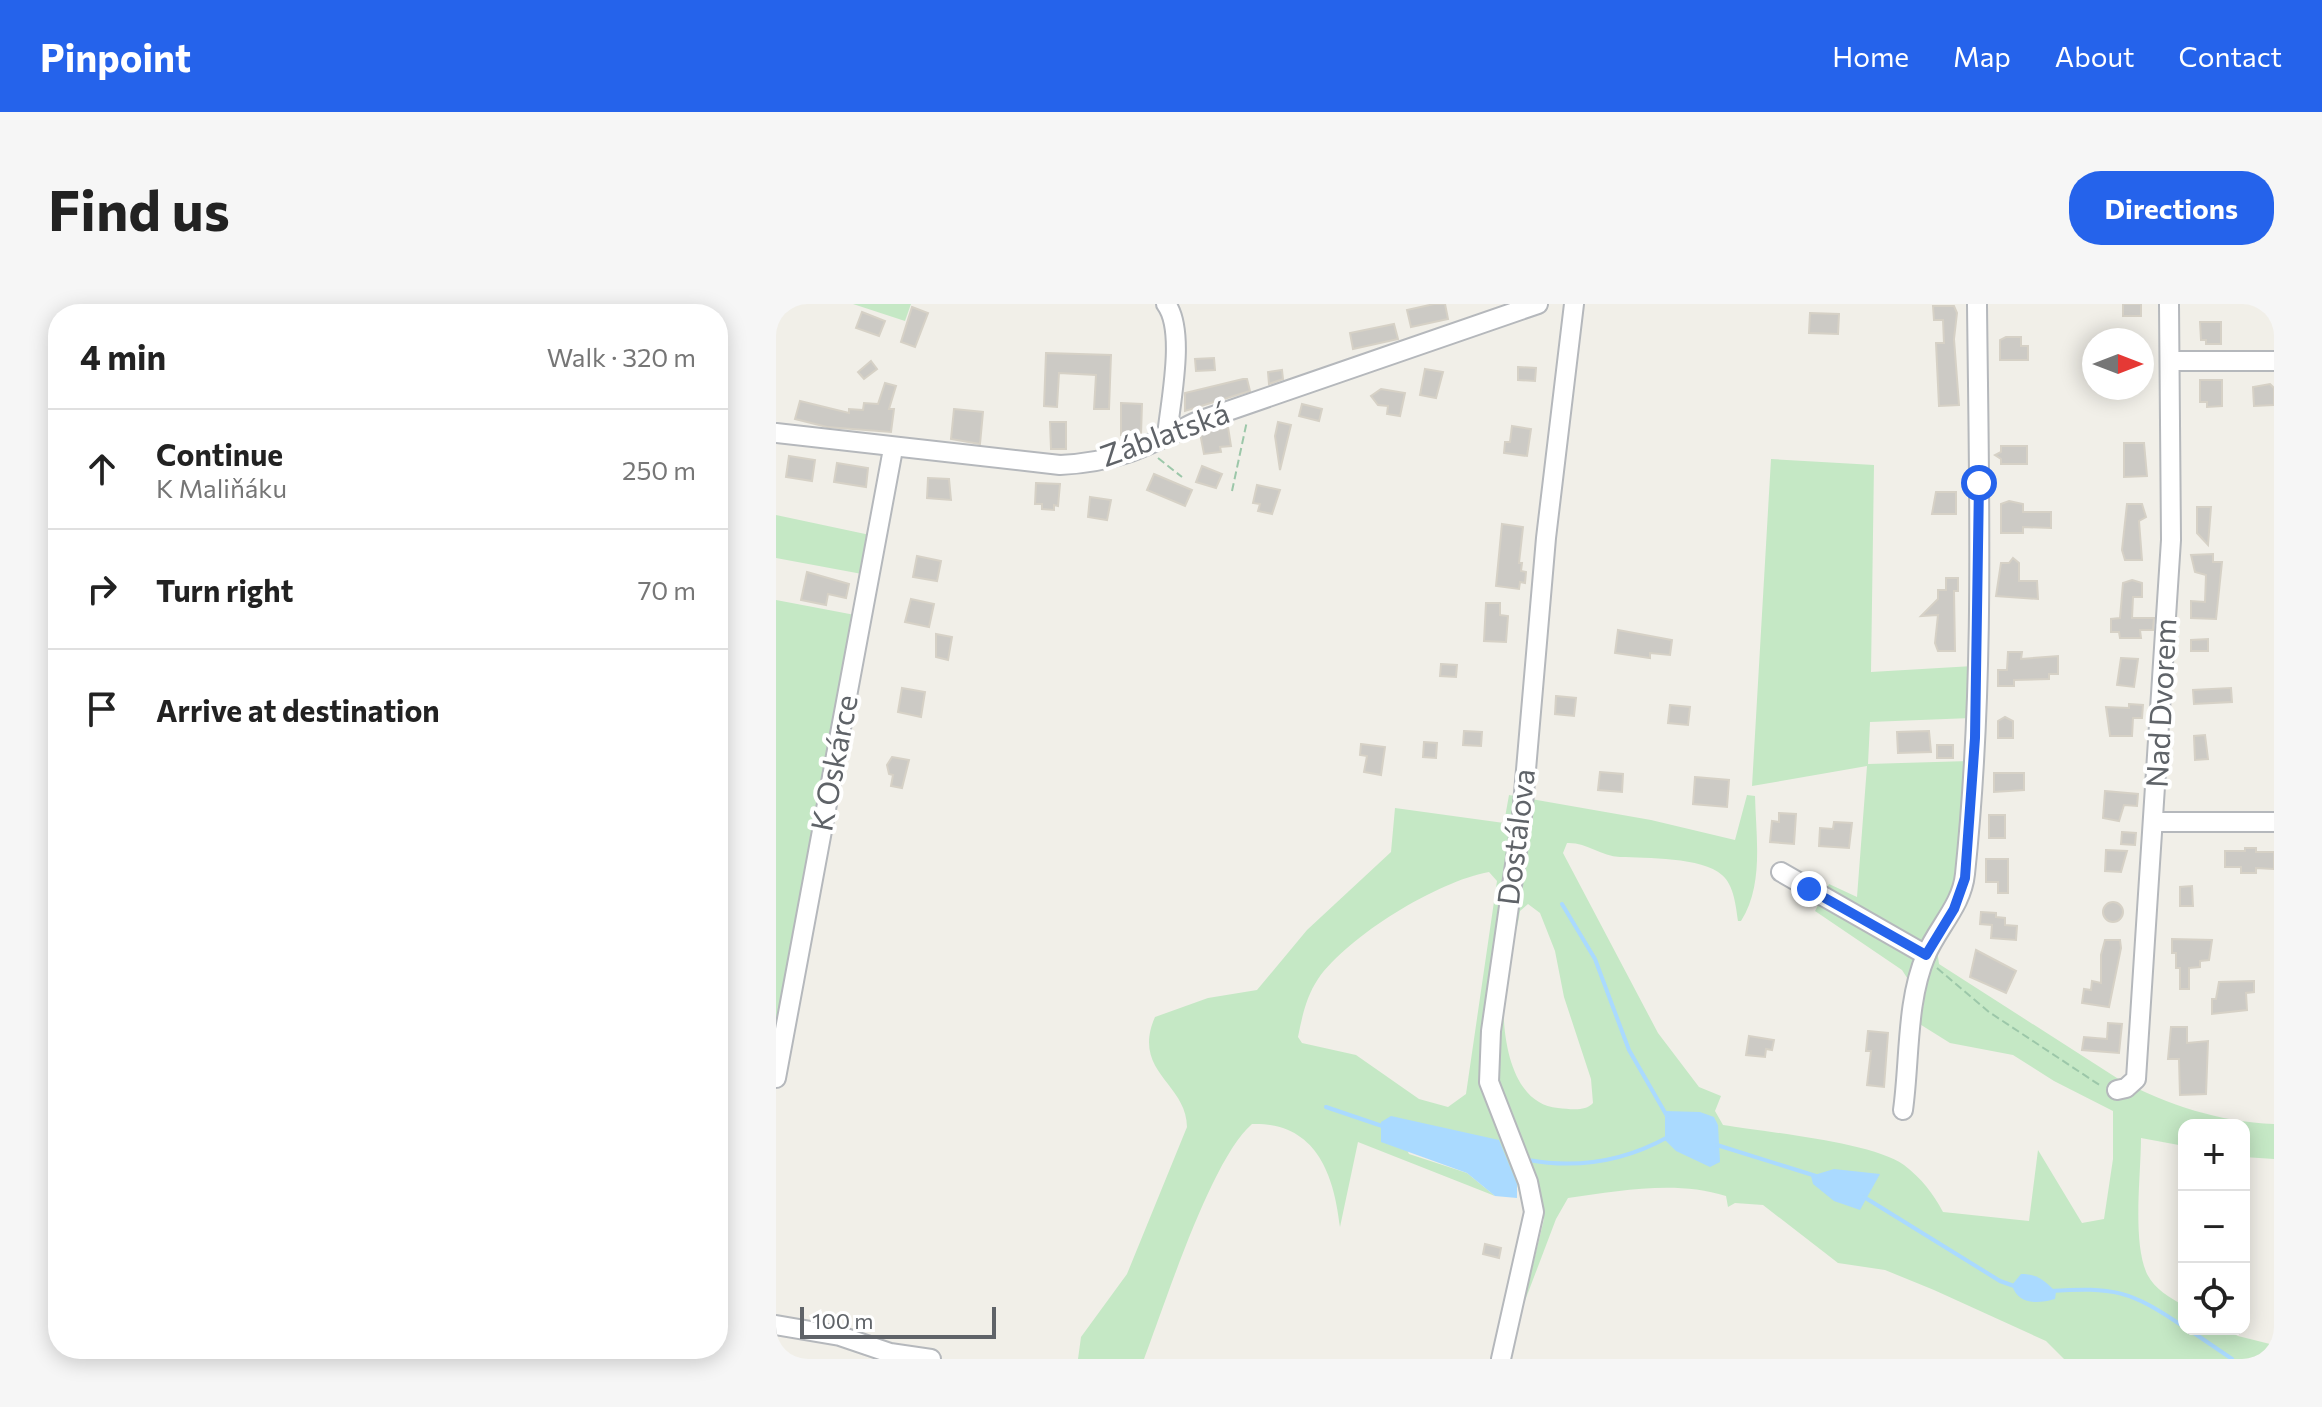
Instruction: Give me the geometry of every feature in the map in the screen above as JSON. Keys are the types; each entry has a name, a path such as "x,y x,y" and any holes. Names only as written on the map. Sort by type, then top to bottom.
{"street":[{"name":"Záblatská","path":"776,433 893,449 1060,465 1097,463 1147,449 1196,422 1538,304"},
{"name":"Dostálova","path":"1501,1359 1534,1212 1528,1182 1489,1082 1491,1031 1522,816 1546,538 1574,304"},
{"path":"1903,1110 1913,1002 1926,955 1954,909 1965,878 1975,738 1979,483 1977,304"},
{"name":"Nad Dvorem","path":"2117,1090 2126,1088 2136,1079 2155,822 2171,540 2169,304"},
{"path":"1167,436 1176,336 1172,307"},
{"path":"2170,361 2274,361"},
{"name":"K Oskárce","path":"776,1078 893,449"},
{"path":"2155,822 2274,822"},
{"path":"1781,872 1926,955"},
{"path":"776,1325 840,1336 890,1353 931,1359"}],"path":[{"path":"1232,491 1251,404"},
{"path":"1147,449 1182,477"},
{"path":"1926,955 1947,979 1989,1012 2100,1086 2117,1090"}],"green space":[{"path":"853,304 911,304 905,321"},
{"path":"1771,459 1874,465 1871,672 1973,666 1971,718 1870,722 1868,764 1969,761 1962,872 1935,935 1939,964 2120,1080 2176,1104 2229,1119 2178,1119 2178,1145 2141,1138 2138,1208 2142,1260 2150,1280 2178,1302 2178,1335 2236,1335 2274,1345 2274,1359 2064,1359 2046,1341 1934,1290 1885,1270 1838,1263 1763,1205 1735,1203 1728,1207 1726,1196 1687,1189 1647,1188 1568,1198 1556,1219 1523,1306 1544,1219 1519,1192 1517,1184 1436,1127 1391,1117 1409,1154 1467,1173 1495,1196 1358,1142 1340,1227 1333,1188 1318,1155 1292,1132 1252,1124 1236,1142 1205,1199 1144,1359 1078,1359 1081,1337 1127,1274 1187,1127 1179,1099 1162,1076 1150,1051 1149,1036 1155,1017 1208,998 1257,990 1307,930 1391,852 1395,808 1504,823 1509,795 1651,820 1735,840 1747,795 1755,796 1756,877 1741,921 1738,921 1729,884 1713,869 1673,860 1613,856 1574,843 1567,843 1563,853 1658,1033 1699,1087 1721,1096 1715,1111 1723,1125 1868,1150 1904,1165 1926,1186 1943,1212 2029,1221 2038,1150 2082,1223 2104,1219 2113,1159 2113,1111 2054,1081 2013,1055 1950,1043 1918,1023 1924,1004 1902,970 1815,911 1829,884 1857,897 1867,766 1752,786","holes":["1489,872 1497,881 1466,1094 1448,1107 1419,1099 1356,1055 1302,1043 1298,1037 1310,993 1332,962 1350,945 1420,898 1445,886","1528,904 1540,913 1555,951 1564,997 1591,1079 1593,1103 1586,1108 1558,1108 1538,1101 1523,1087 1506,1042 1506,966 1520,911"]},
{"path":"776,515 870,535 862,574 776,558"},
{"path":"776,600 855,615 776,1034"},
{"path":"2250,1122 2274,1124 2274,1159 2250,1157"}],"water":[{"path":"1665,1111 1700,1112 1714,1117 1718,1125 1720,1162 1710,1167 1676,1151 1665,1140"},
{"path":"1391,1116 1499,1140 1517,1184 1517,1198 1495,1196 1467,1173 1381,1142 1381,1122"},
{"path":"1834,1169 1880,1174 1860,1210 1834,1201 1813,1184 1811,1176"},
{"path":"2021,1274 2045,1281 2056,1292 2055,1299 2042,1302 2023,1300 2012,1285"}],"building":[{"path":"1445,304 1448,319 1411,327 1407,310"},
{"path":"2123,304 2141,304 2141,316 2123,316"},
{"path":"1933,306 1954,306 1957,313 1954,339 1959,405 1939,406 1936,343 1944,343 1943,320 1934,320"},
{"path":"912,307 928,313 915,347 901,342"},
{"path":"862,312 885,321 879,336 856,328"},
{"path":"1810,313 1839,314 1838,334 1809,333"},
{"path":"2200,322 2221,322 2221,344 2206,344 2206,340 2201,340"},
{"path":"1394,324 1398,339 1353,349 1350,333"},
{"path":"2021,337 2021,346 2028,346 2028,360 2000,360 2000,340"},
{"path":"1046,353 1111,355 1109,409 1094,409 1096,375 1059,373 1057,407 1044,406"},
{"path":"1214,358 1215,370 1196,371 1195,359"},
{"path":"871,361 877,369 864,379 858,372"},
{"path":"1518,367 1536,368 1535,381 1518,380"},
{"path":"1425,369 1443,372 1436,398 1420,395"},
{"path":"1282,370 1283,379 1269,384 1268,372"},
{"path":"1247,379 1250,391 1185,411 1185,393"},
{"path":"2200,380 2222,380 2222,406 2207,407 2207,402 2200,402"},
{"path":"885,383 896,386 889,409 894,409 891,432 827,427 795,419 800,401 849,413 849,409 863,410 864,403 878,404"},
{"path":"2270,384 2274,388 2274,405 2254,406 2253,387"},
{"path":"1381,389 1405,393 1400,416 1387,414 1388,406 1378,405 1371,396"},
{"path":"1121,403 1142,404 1141,435 1121,435"},
{"path":"1302,404 1322,409 1319,421 1299,416"},
{"path":"954,409 983,412 980,444 951,439"},
{"path":"1050,422 1066,422 1066,449 1051,449"},
{"path":"1278,422 1291,425 1280,470 1275,436"},
{"path":"1512,426 1531,429 1527,456 1504,453 1505,442 1510,442"},
{"path":"1228,427 1231,446 1220,447 1221,452 1204,454 1200,433"},
{"path":"2124,443 2144,443 2147,476 2124,477"},
{"path":"2001,446 2027,446 2027,464 2001,464 2001,459 1995,455 2001,452"},
{"path":"789,456 815,460 812,481 786,477"},
{"path":"837,463 868,468 866,487 834,482"},
{"path":"1202,466 1222,474 1216,488 1196,482"},
{"path":"1154,474 1192,490 1185,506 1147,490"},
{"path":"928,478 949,479 951,500 927,498"},
{"path":"1036,483 1060,484 1058,506 1054,505 1054,510 1042,509 1042,504 1035,504"},
{"path":"1257,485 1280,490 1272,514 1258,511 1260,504 1253,503"},
{"path":"1936,492 1956,492 1956,514 1932,514"},
{"path":"1090,497 1111,500 1107,520 1088,517"},
{"path":"2009,501 2023,504 2023,512 2051,512 2051,528 2023,527 2023,533 2001,533 2001,504"},
{"path":"2127,504 2142,504 2146,517 2139,521 2142,560 2125,560 2122,550"},
{"path":"2197,507 2211,507 2208,545 2197,533"},
{"path":"1502,524 1523,527 1519,563 1522,563 1521,571 1526,572 1525,583 1520,582 1519,589 1496,586"},
{"path":"2213,554 2213,562 2222,562 2216,619 2191,618 2191,601 2205,602 2206,575 2195,572 2191,555"},
{"path":"917,556 941,561 937,581 913,577"},
{"path":"2013,558 2019,563 2019,581 2037,581 2038,599 1996,596 2001,563 2009,563"},
{"path":"807,572 849,584 846,598 828,594 826,605 801,600"},
{"path":"1946,578 1958,578 1958,591 1954,591 1955,651 1938,651 1935,643 1938,615 1921,616 1938,599 1938,590 1946,590"},
{"path":"2132,580 2142,583 2142,597 2133,597 2132,618 2154,618 2153,630 2140,630 2141,638 2120,638 2119,632 2111,632 2111,619 2120,618 2123,583"},
{"path":"911,599 934,604 929,627 905,622"},
{"path":"1486,603 1500,603 1500,615 1508,616 1506,642 1484,641"},
{"path":"1618,630 1672,640 1670,655 1650,653 1650,658 1615,653"},
{"path":"936,634 952,637 948,660 936,657"},
{"path":"2208,639 2208,651 2191,651 2191,640"},
{"path":"2008,652 2022,652 2021,659 2058,656 2058,674 2049,674 2049,679 2014,680 2014,686 1998,686 1998,670 2007,670"},
{"path":"2121,658 2138,659 2134,687 2117,685"},
{"path":"1441,664 1457,665 1456,677 1440,676"},
{"path":"902,688 925,692 921,717 898,712"},
{"path":"2231,688 2232,702 2194,704 2193,690"},
{"path":"1556,696 1576,698 1574,716 1555,714"},
{"path":"2129,704 2143,705 2142,718 2133,718 2132,736 2110,736 2106,707 2129,708"},
{"path":"1670,705 1690,707 1688,725 1668,723"},
{"path":"2005,717 2013,721 2013,738 1998,738 1998,721"},
{"path":"1464,731 1482,732 1481,746 1463,745"},
{"path":"1929,731 1931,752 1898,753 1897,732"},
{"path":"2205,735 2208,759 2195,760 2194,736"},
{"path":"1424,742 1437,743 1436,758 1423,757"},
{"path":"1361,744 1385,747 1381,775 1364,772 1367,756 1360,755"},
{"path":"1937,745 1953,745 1953,758 1937,758"},
{"path":"892,757 909,760 902,788 891,786 893,775 889,774 887,765"},
{"path":"1600,772 1623,774 1622,792 1598,790"},
{"path":"1994,773 2024,773 2024,790 1994,792"},
{"path":"1695,777 1729,780 1727,807 1693,804"},
{"path":"2105,791 2138,794 2137,806 2124,805 2119,821 2103,818"},
{"path":"1779,813 1796,814 1794,844 1770,842 1772,821 1779,822"},
{"path":"1989,815 2005,815 2005,838 1989,838"},
{"path":"1834,822 1852,823 1849,848 1819,846 1820,828 1833,829"},
{"path":"2122,832 2136,833 2135,845 2121,844"},
{"path":"2245,848 2256,848 2256,852 2274,852 2274,869 2256,868 2256,873 2241,873 2241,867 2225,867 2225,851 2245,851"},
{"path":"2106,850 2127,851 2121,872 2105,871"},
{"path":"1986,859 2008,859 2008,893 1998,893 1998,882 1986,882"},
{"path":"2192,886 2193,906 2180,906 2180,887"},
{"path":"2113,902 2120,905 2123,912 2120,919 2113,922 2106,919 2103,912 2106,905"},
{"path":"1981,912 1996,913 1996,917 2005,918 2005,925 2017,926 2016,940 1991,938 1992,925 1980,924"},
{"path":"2172,939 2212,940 2209,960 2200,961 2200,967 2189,968 2189,989 2180,989 2180,968 2176,968"},
{"path":"2105,940 2120,940 2121,948 2109,1007 2082,1003 2084,989 2091,990 2092,981 2101,983 2101,955"},
{"path":"1976,950 2016,971 2006,993 1970,977"},
{"path":"2254,981 2254,992 2246,993 2247,1010 2212,1014 2212,999 2216,999 2219,982"},
{"path":"2108,1023 2122,1024 2119,1053 2082,1050 2084,1037 2107,1039"},
{"path":"2171,1027 2187,1027 2187,1043 2208,1041 2206,1094 2180,1095 2179,1059 2168,1059"},
{"path":"1868,1031 1888,1033 1884,1087 1867,1085 1871,1051 1866,1051"},
{"path":"1749,1036 1774,1040 1772,1050 1766,1049 1765,1057 1746,1055"},
{"path":"1485,1244 1501,1248 1499,1258 1483,1254"}],"waterway":[{"path":"1562,904 1595,959 1629,1050 1667,1116"},
{"path":"1326,1107 1385,1127"},
{"path":"1528,1160 1565,1164 1600,1161 1617,1158 1668,1137"},
{"path":"1717,1145 1816,1176"},
{"path":"1864,1197 2000,1281 2014,1286"},
{"path":"2050,1291 2090,1290 2121,1294 2149,1305 2178,1323"},
{"path":"2197,1335 2232,1359"}],"route":[{"path":"1809,889 1926,955 1954,909 1965,878 1975,738 1979,483"}]}
